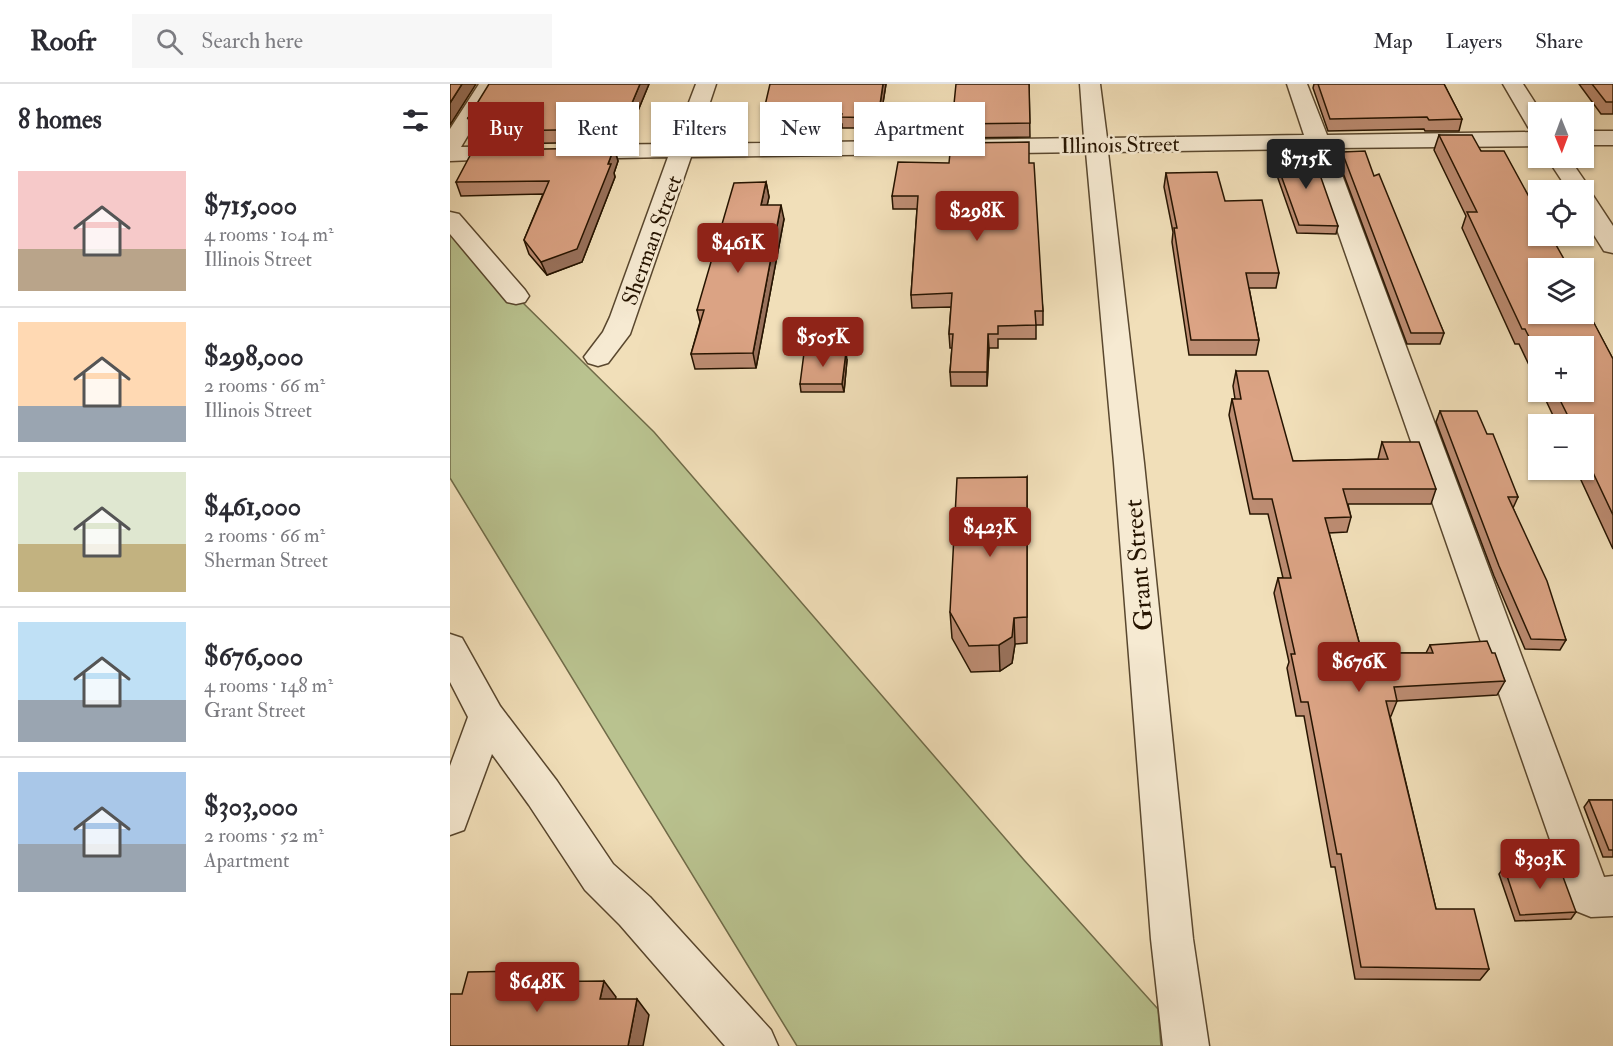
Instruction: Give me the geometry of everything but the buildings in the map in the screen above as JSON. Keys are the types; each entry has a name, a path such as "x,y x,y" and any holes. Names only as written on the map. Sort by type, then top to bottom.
{"street":[{"path":"450,147 489,84"},
{"name":"Sherman Street","path":"700,102 706,84"},
{"name":"Grant Street","path":"1090,84 1129,463 1172,939 1186,1046"},
{"path":"1297,84 1591,897 1613,896"},
{"path":"1513,84 1528,109"},
{"path":"1594,138 1613,138"},
{"name":"Illinois Street","path":"748,149 1528,139"},
{"name":"Illinois Street","path":"450,154 651,150"},
{"name":"Sherman Street","path":"598,357 616,334 624,316 681,156"},
{"path":"1594,215 1613,246"},
{"path":"450,219 516,296"},
{"path":"450,648 487,717 543,793 599,877 634,911 755,1046"},
{"path":"450,817 457,782 487,717"}],"green space":[{"path":"450,219 516,296 654,432 1024,860 1158,1009 1161,1046 797,1046 450,478"}]}
